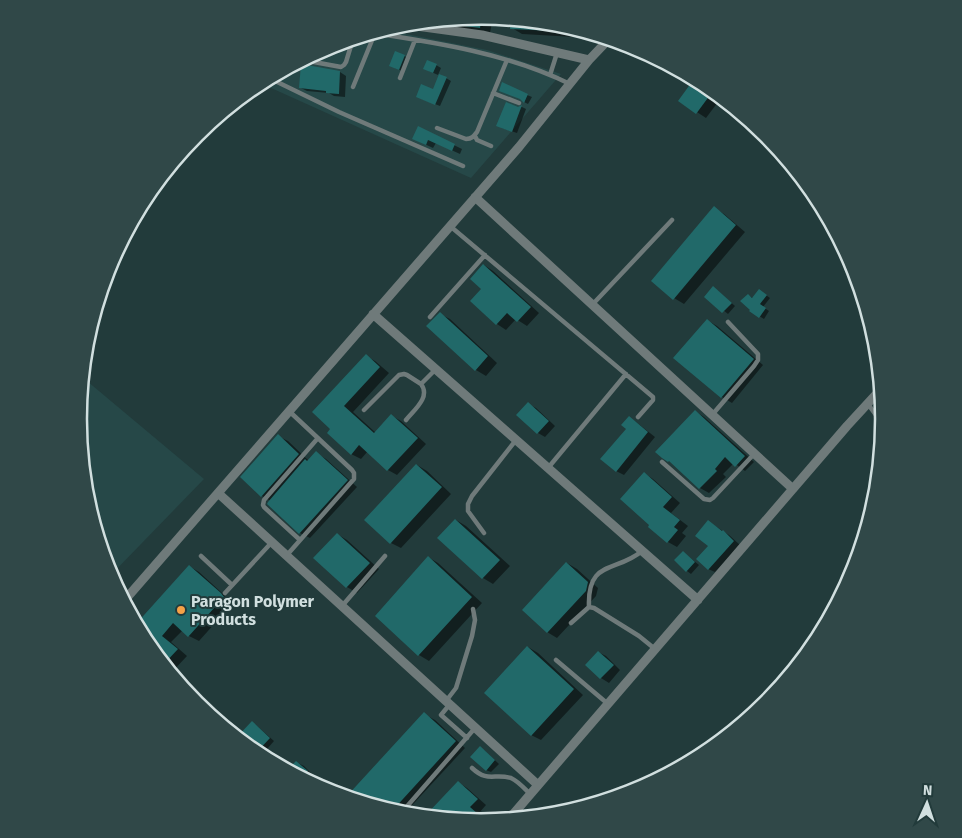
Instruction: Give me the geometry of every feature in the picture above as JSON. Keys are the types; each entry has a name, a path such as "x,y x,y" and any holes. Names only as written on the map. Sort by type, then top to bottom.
{"street":[{"path":"431,28 482,35 589,60"},
{"path":"129,595 519,147 604,45"},
{"path":"475,197 793,489"},
{"path":"373,314 698,600"},
{"path":"515,811 874,397"},
{"path":"218,493 538,785"}],"lane":[{"path":"390,36 454,46 506,60 570,84"},
{"path":"400,78 415,40"},
{"path":"353,87 371,41"},
{"path":"316,62 341,67 346,62 350,47"},
{"path":"550,75 557,53"},
{"path":"437,128 466,139 475,136 506,60"},
{"path":"277,82 340,112 463,166"},
{"path":"493,93 518,103"},
{"path":"475,136 477,140 491,146"},
{"path":"592,305 672,220"},
{"path":"450,226 653,398 638,417"},
{"path":"430,317 485,255"},
{"path":"712,415 758,360 758,354 728,322"},
{"path":"421,384 436,369"},
{"path":"364,410 399,376 407,374 421,384 425,390 424,396 406,420"},
{"path":"548,468 626,374"},
{"path":"868,404 875,414"},
{"path":"287,555 354,479 352,470 289,411"},
{"path":"300,540 264,507 263,503 318,438"},
{"path":"484,533 468,511 468,504 472,496 516,440"},
{"path":"662,462 704,499 710,500 754,454"},
{"path":"225,593 272,542"},
{"path":"589,607 588,596 593,580 598,574 606,568 635,557 642,551"},
{"path":"201,556 232,584"},
{"path":"342,606 385,556"},
{"path":"571,623 589,607"},
{"path":"589,607 594,608 656,649"},
{"path":"467,738 441,714 456,688 472,636 476,620 473,609"},
{"path":"556,660 608,704"},
{"path":"458,731 467,721"},
{"path":"408,806 476,728"},
{"path":"472,768 478,774 487,777 515,780 530,794"}],"shaded area":[{"path":"403,33 487,50 561,74 471,178 269,87 330,55 379,38"},
{"path":"89,383 204,479 117,569 100,521 90,470 87,419"}],"building":[{"path":"480,25 480,28 462,26"},
{"path":"510,26 545,31 510,29"},
{"path":"395,51 405,55 399,70 389,66"},
{"path":"427,60 437,64 433,73 423,69"},
{"path":"308,65 340,71 339,94 299,88 301,69"},
{"path":"439,74 447,77 435,105 416,97 421,84 433,89"},
{"path":"502,82 528,94 524,103 520,99 499,91"},
{"path":"690,85 709,97 696,114 678,101"},
{"path":"506,102 518,107 522,105 512,132 496,126"},
{"path":"418,126 455,144 452,151 428,140 426,145 412,139"},
{"path":"714,206 736,225 673,300 651,281"},
{"path":"483,264 531,307 517,322 507,313 496,325 470,301 481,289 470,279"},
{"path":"713,286 732,303 722,313 704,297"},
{"path":"759,289 767,295 760,304 766,308 759,318 740,301 748,294 752,298"},
{"path":"440,312 488,356 475,371 426,326"},
{"path":"707,319 754,359 721,398 673,358"},
{"path":"366,354 380,367 344,406 374,433 391,414 418,438 387,471 359,445 351,455 327,433 330,429 312,412"},
{"path":"528,402 549,421 537,434 516,415"},
{"path":"695,410 745,456 735,467 725,457 715,469 717,471 699,489 669,461 655,452"},
{"path":"629,416 648,432 616,472 600,459 626,429 621,425"},
{"path":"278,434 299,454 261,497 240,477"},
{"path":"316,451 348,480 299,534 267,504 305,459 307,461"},
{"path":"416,464 442,487 390,544 364,520"},
{"path":"644,472 672,497 663,507 680,520 674,527 678,530 667,543 620,499"},
{"path":"455,519 500,560 482,579 437,538"},
{"path":"708,520 723,530 734,541 708,570 696,559 708,546 695,536"},
{"path":"337,533 370,563 346,588 313,558"},
{"path":"683,551 695,562 686,572 674,560"},
{"path":"428,556 472,597 418,656 375,616"},
{"path":"566,562 588,582 586,591 547,633 522,610"},
{"name":"Paragon Polymer Products","path":"189,565 224,597 188,637 173,623 162,636 178,649 168,659 141,618"},
{"path":"527,646 574,689 531,736 484,693"},
{"path":"598,651 614,665 600,679 585,665"},
{"path":"424,712 456,741 398,804 351,791"},
{"path":"252,721 270,738 262,747 241,732"},
{"path":"480,746 495,760 486,771 470,757"},
{"path":"296,761 308,771 307,772 293,764"},
{"path":"458,781 478,799 470,807 477,813 431,810"}],"place":[{"name":"Paragon Polymer Products","path":"181,610"}]}
